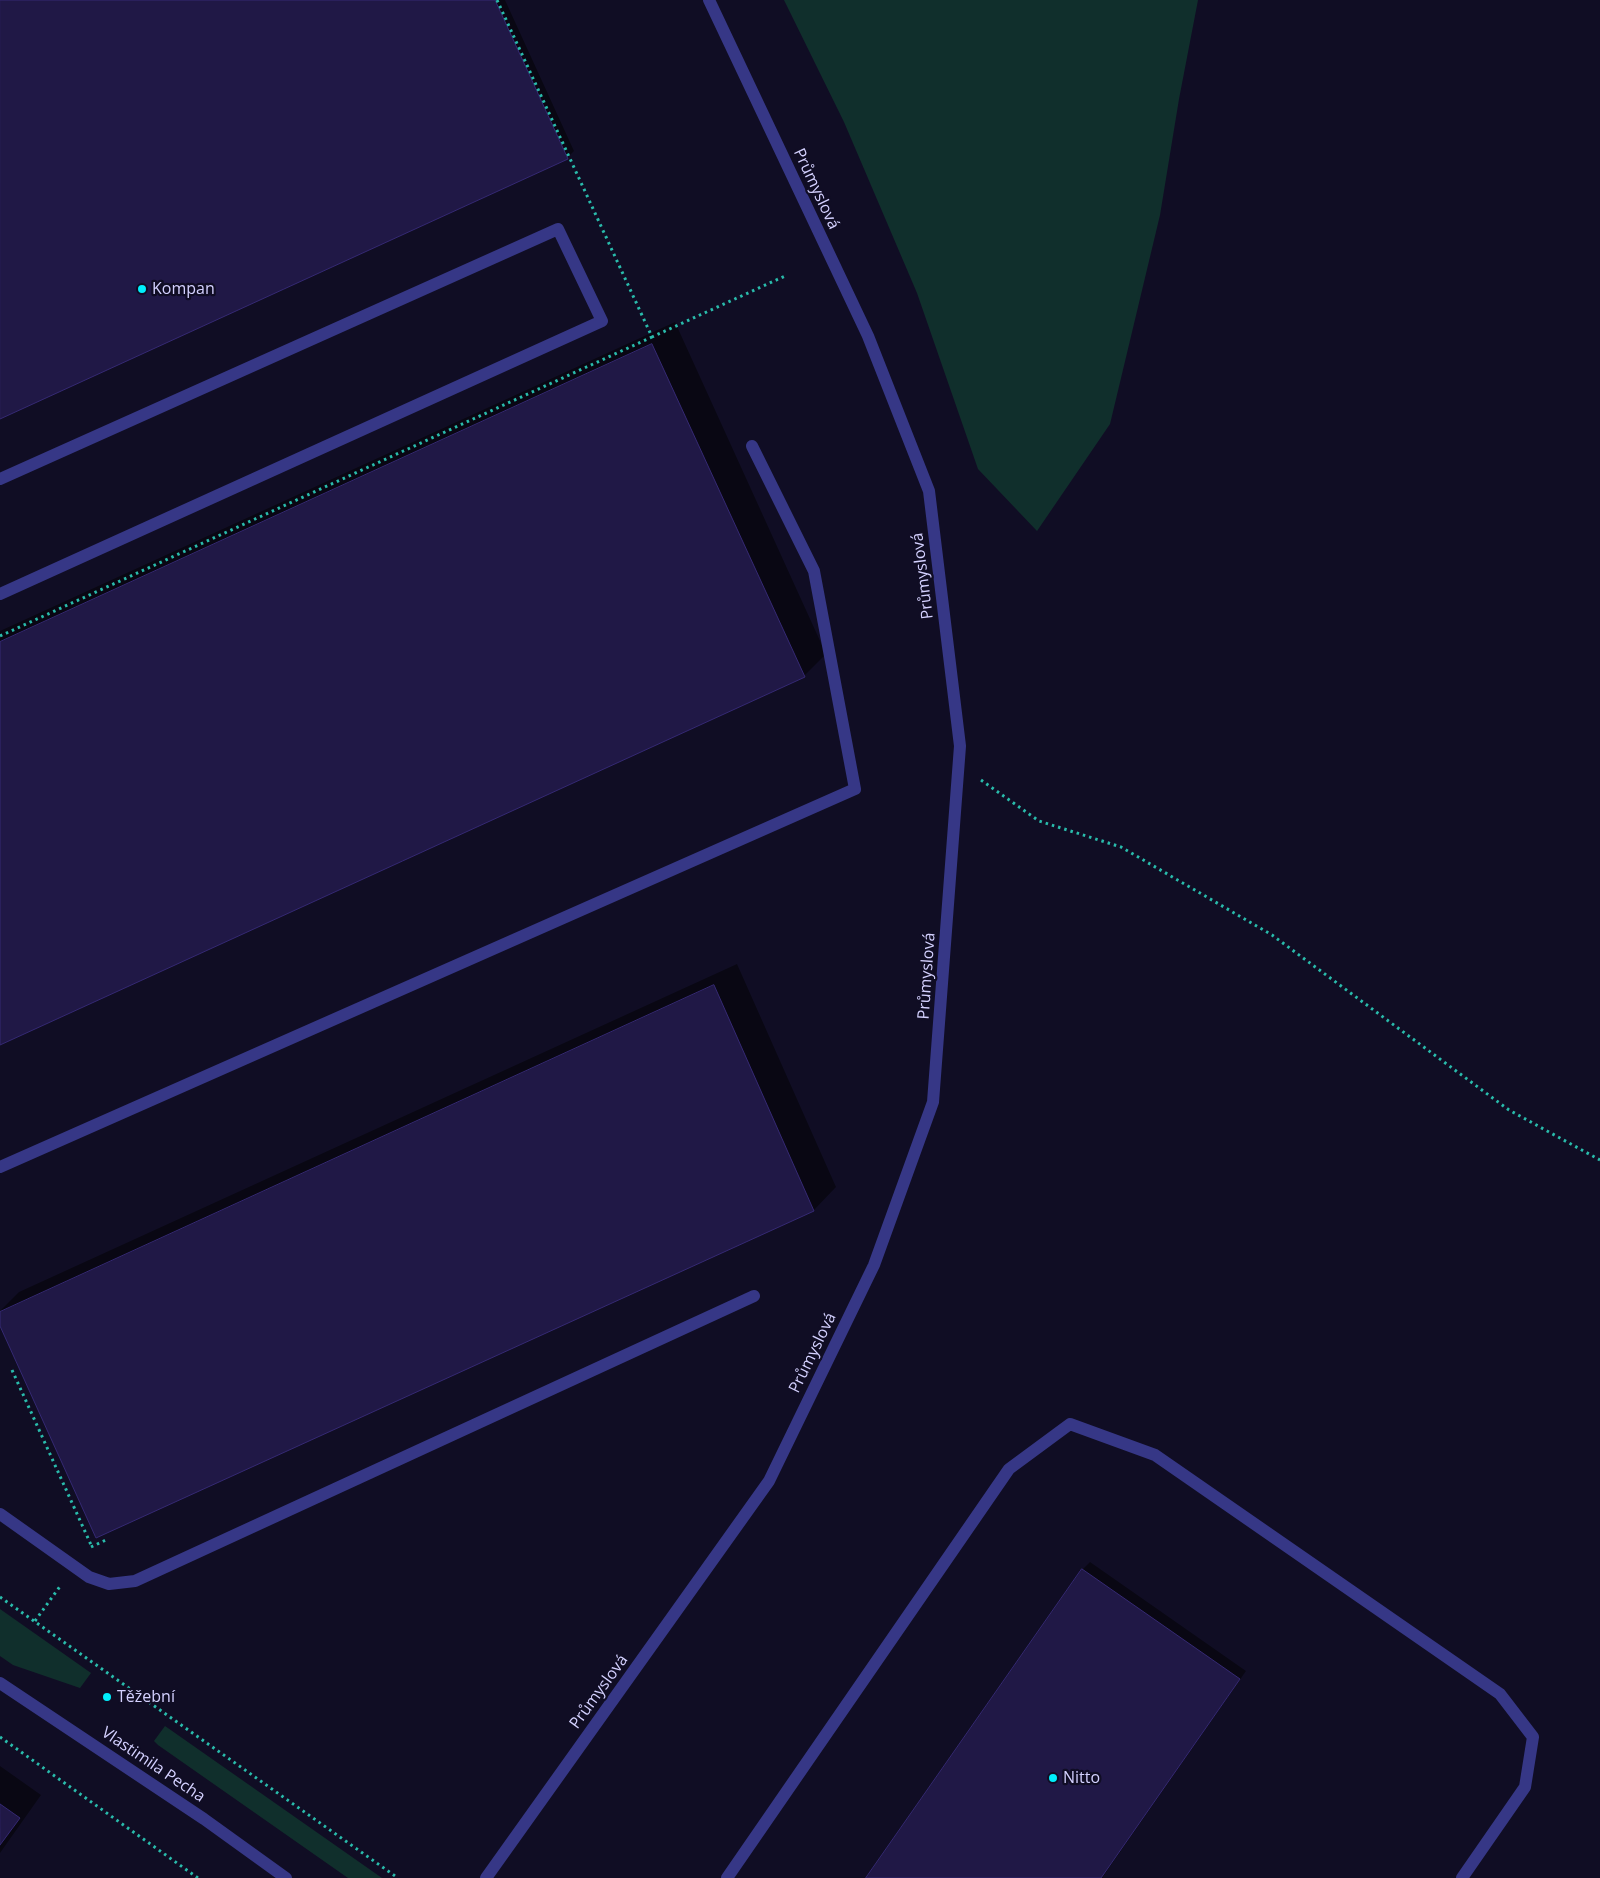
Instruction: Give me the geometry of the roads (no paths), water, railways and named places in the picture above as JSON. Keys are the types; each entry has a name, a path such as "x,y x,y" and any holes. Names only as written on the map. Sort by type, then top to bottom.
{"street":[{"name":"Průmyslová","path":"486,1878 770,1481 874,1264 933,1102 960,746 929,491 868,336 709,0"},
{"path":"0,479 558,229 602,321 0,594"},
{"path":"0,1167 855,788 814,571 752,446"},
{"path":"0,1514 89,1576 109,1584 135,1581 754,1296"},
{"path":"727,1878 1009,1469 1070,1424 1155,1455 1500,1694 1533,1737 1525,1787 1462,1878"},
{"name":"Vlastimila Pecha","path":"0,1683 204,1819 286,1878"}],"place":[{"name":"Kompan","path":"142,289"},
{"name":"Těžební","path":"107,1697"},
{"name":"Nitto","path":"1053,1778"}]}
